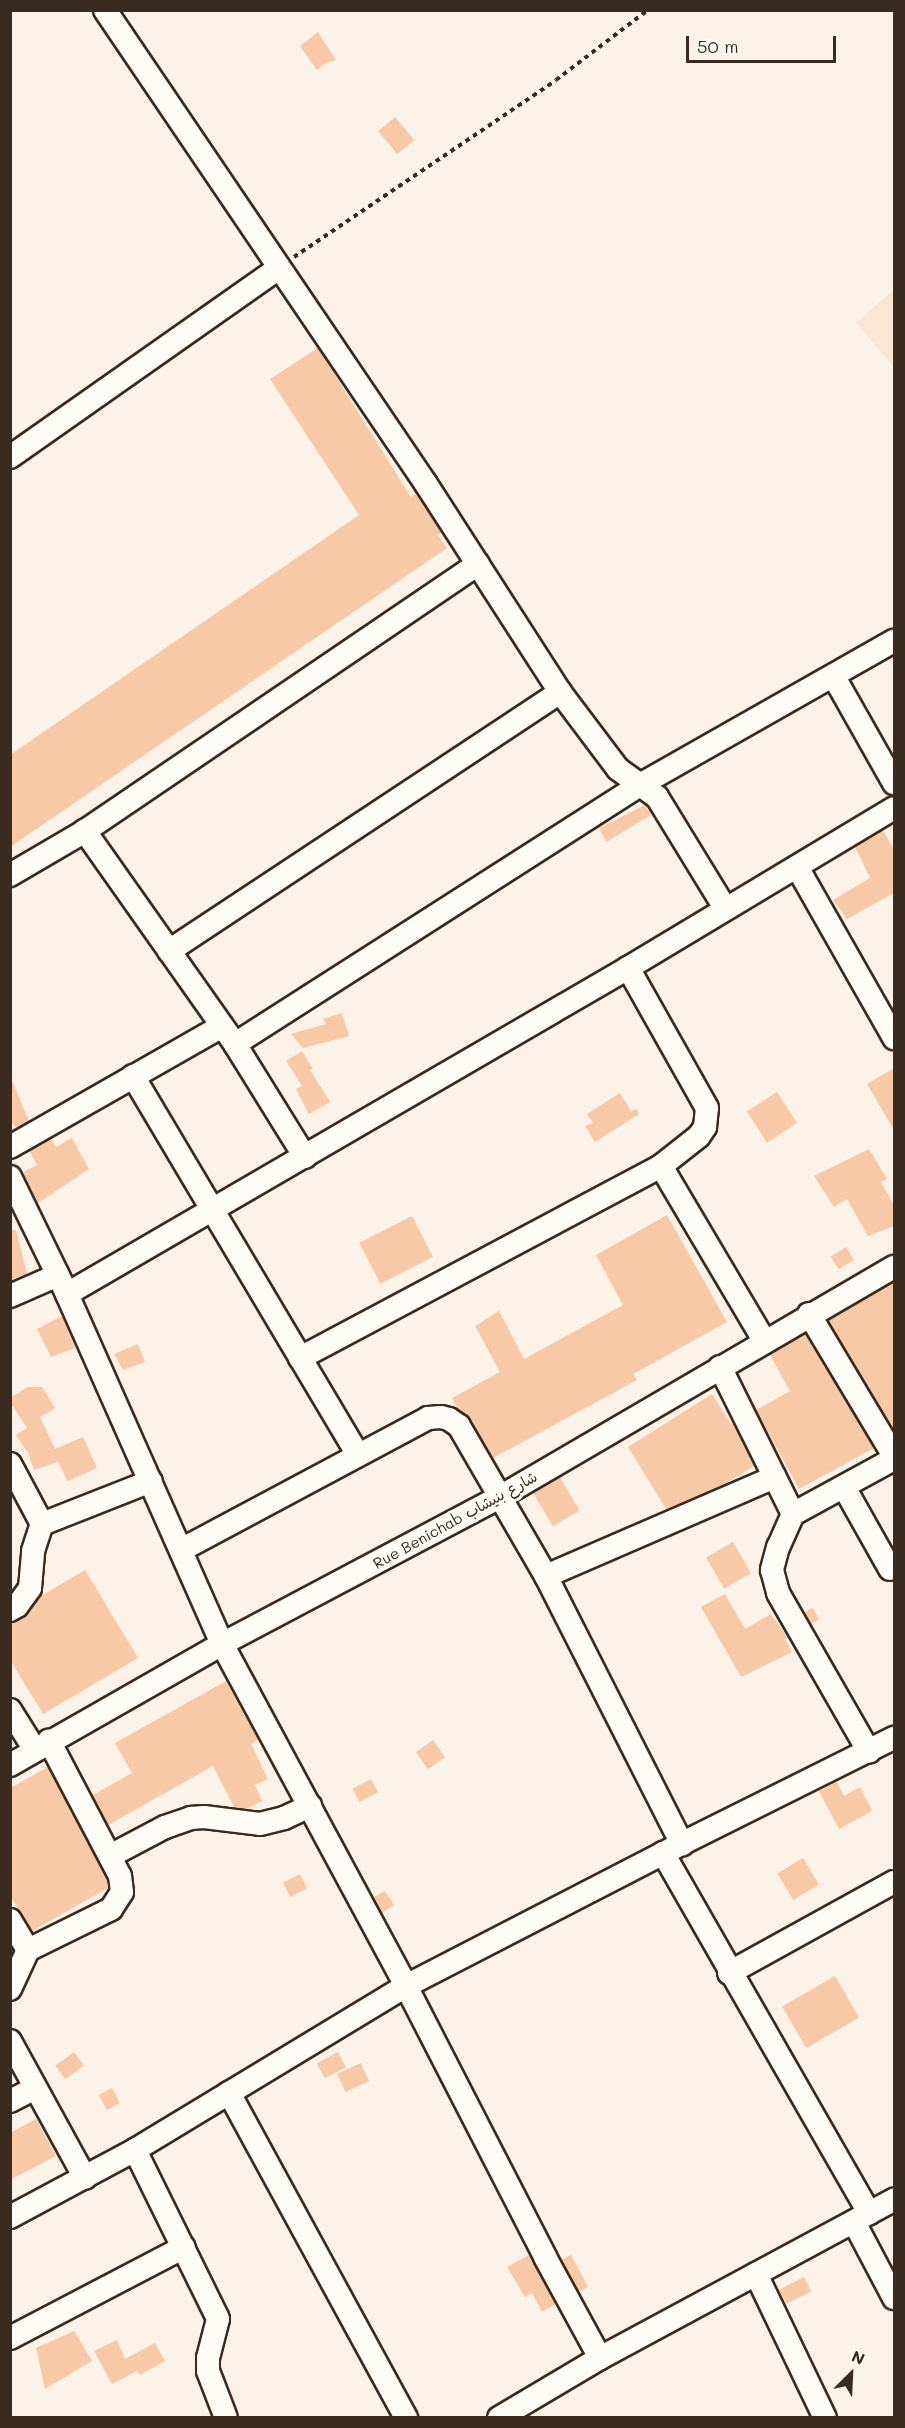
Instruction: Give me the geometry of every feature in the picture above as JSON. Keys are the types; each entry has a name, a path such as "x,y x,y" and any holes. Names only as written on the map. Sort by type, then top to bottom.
{"street":[{"path":"105,10 478,564 560,692 618,769 657,797 725,908"},
{"path":"10,457 279,268"},
{"path":"10,875 85,831 478,564"},
{"path":"10,1147 133,1076 229,1035 640,785 894,641"},
{"path":"834,677 894,783"},
{"path":"169,951 560,692"},
{"path":"10,1296 63,1285 214,1209 628,968 894,808"},
{"path":"85,831 229,1035 304,1157"},
{"path":"796,867 894,1038"},
{"path":"300,1358 661,1166 699,1136 705,1126 707,1108 628,968"},
{"path":"133,1076 214,1209 357,1454"},
{"path":"661,1166 765,1342"},
{"path":"10,1177 63,1285 222,1644 406,1986 534,2237 600,2358"},
{"name":"Rue Benichab شارع بنيشاب","path":"10,1765 222,1644 500,1497 809,1314 894,1267"},
{"path":"809,1314 894,1457 793,1514 778,1547 772,1570 778,1593 868,1752"},
{"path":"720,1367 793,1514"},
{"path":"181,1550 428,1418 441,1417 459,1426 546,1576 729,1973 862,2217 894,2298"},
{"path":"10,1464 42,1524 33,1551 30,1588 17,1606 10,1610"},
{"path":"546,1576 775,1477"},
{"path":"42,1524 151,1481"},
{"path":"844,1487 893,1571"},
{"path":"10,1710 42,1746 110,1856 122,1884 118,1899 111,1909 28,1950 10,1989"},
{"path":"10,2217 135,2150 406,1986 894,1738"},
{"path":"110,1856 184,1820 204,1817 260,1824 284,1818 310,1806"},
{"path":"729,1973 894,1882"},
{"path":"10,1920 28,1950"},
{"path":"10,2041 85,2178"},
{"path":"10,2101 35,2088"},
{"path":"229,2093 406,2418"},
{"path":"135,2150 218,2319 208,2358 208,2371 226,2418"},
{"path":"499,2418 527,2411 600,2358 894,2200"},
{"path":"10,2338 184,2247"},
{"path":"756,2274 825,2418"}],"path":[{"path":"279,268 555,80 648,10"}],"shaded area":[{"path":"894,290 894,367 856,323"}],"building":[{"path":"318,32 336,60 326,63 317,70 300,46"},
{"path":"395,117 414,140 397,154 378,131"},
{"path":"318,348 411,497 416,494 441,532 438,535 447,548 10,847 10,755 359,515 270,379"},
{"path":"645,805 651,815 606,842 599,828"},
{"path":"883,830 894,850 894,893 847,919 833,900 870,878 855,847"},
{"path":"342,1013 349,1036 303,1048 291,1034 326,1024 323,1019"},
{"path":"302,1051 313,1069 310,1070 330,1102 309,1114 296,1089 302,1086 286,1061"},
{"path":"894,1068 894,1130 867,1084"},
{"path":"11,1078 29,1121 16,1128 10,1119"},
{"path":"777,1092 797,1123 767,1143 747,1112"},
{"path":"620,1093 631,1111 637,1109 639,1114 595,1142 585,1126 593,1123 587,1114"},
{"path":"72,1138 89,1169 38,1203 23,1172 37,1165 29,1151 51,1139 56,1147"},
{"path":"869,1149 887,1179 881,1182 894,1205 894,1226 868,1236 847,1199 834,1207 814,1176"},
{"path":"667,1215 727,1322 633,1374 637,1380 493,1458 471,1419 458,1409 452,1398 500,1372 475,1326 499,1311 524,1359 623,1305 596,1255"},
{"path":"412,1216 433,1257 380,1284 359,1243"},
{"path":"10,1230 16,1230 27,1274 10,1280"},
{"path":"846,1247 854,1260 839,1269 831,1257"},
{"path":"894,1282 894,1431 829,1321"},
{"path":"62,1316 75,1348 51,1357 37,1329"},
{"path":"805,1334 874,1448 799,1489 756,1410 790,1391 770,1355"},
{"path":"138,1344 145,1362 123,1370 114,1354"},
{"path":"28,1387 42,1387 55,1408 40,1417 55,1449 83,1437 97,1468 68,1481 58,1462 34,1470 28,1453 16,1435 27,1428 10,1402 10,1398"},
{"path":"712,1394 731,1424 733,1423 754,1466 723,1485 666,1509 628,1447"},
{"path":"560,1477 580,1511 553,1526 533,1492"},
{"path":"733,1542 751,1573 724,1589 706,1558"},
{"path":"85,1570 138,1658 43,1714 10,1660 10,1623 28,1614 41,1596"},
{"path":"725,1594 745,1629 771,1614 788,1638 785,1639 792,1652 741,1677 701,1607"},
{"path":"813,1608 819,1620 811,1624 805,1612"},
{"path":"226,1681 258,1740 251,1744 268,1779 255,1785 262,1801 246,1809 234,1807 213,1766 108,1825 93,1795 132,1773 115,1743"},
{"path":"433,1740 445,1757 428,1769 416,1752"},
{"path":"48,1767 107,1880 108,1888 32,1931 10,1895 10,1788"},
{"path":"371,1779 378,1792 360,1802 352,1789"},
{"path":"837,1782 844,1796 860,1787 872,1811 839,1829 819,1791"},
{"path":"803,1858 819,1885 793,1900 777,1873"},
{"path":"300,1874 307,1888 290,1897 283,1883"},
{"path":"385,1891 394,1905 382,1913 374,1897"},
{"path":"835,1976 859,2018 806,2048 782,2006"},
{"path":"74,2052 84,2066 65,2079 55,2066"},
{"path":"338,2052 346,2067 325,2078 317,2063"},
{"path":"361,2063 369,2081 345,2092 337,2074"},
{"path":"112,2088 120,2103 107,2110 99,2095"},
{"path":"36,2119 56,2156 10,2180 10,2133"},
{"path":"529,2255 555,2304 542,2312 532,2293 525,2297 507,2267"},
{"path":"571,2255 588,2287 579,2291 562,2260"},
{"path":"804,2277 811,2291 786,2304 779,2290"},
{"path":"74,2331 92,2361 45,2389 36,2348"},
{"path":"117,2340 125,2359 155,2343 165,2361 140,2375 137,2371 112,2384 94,2351"}]}
